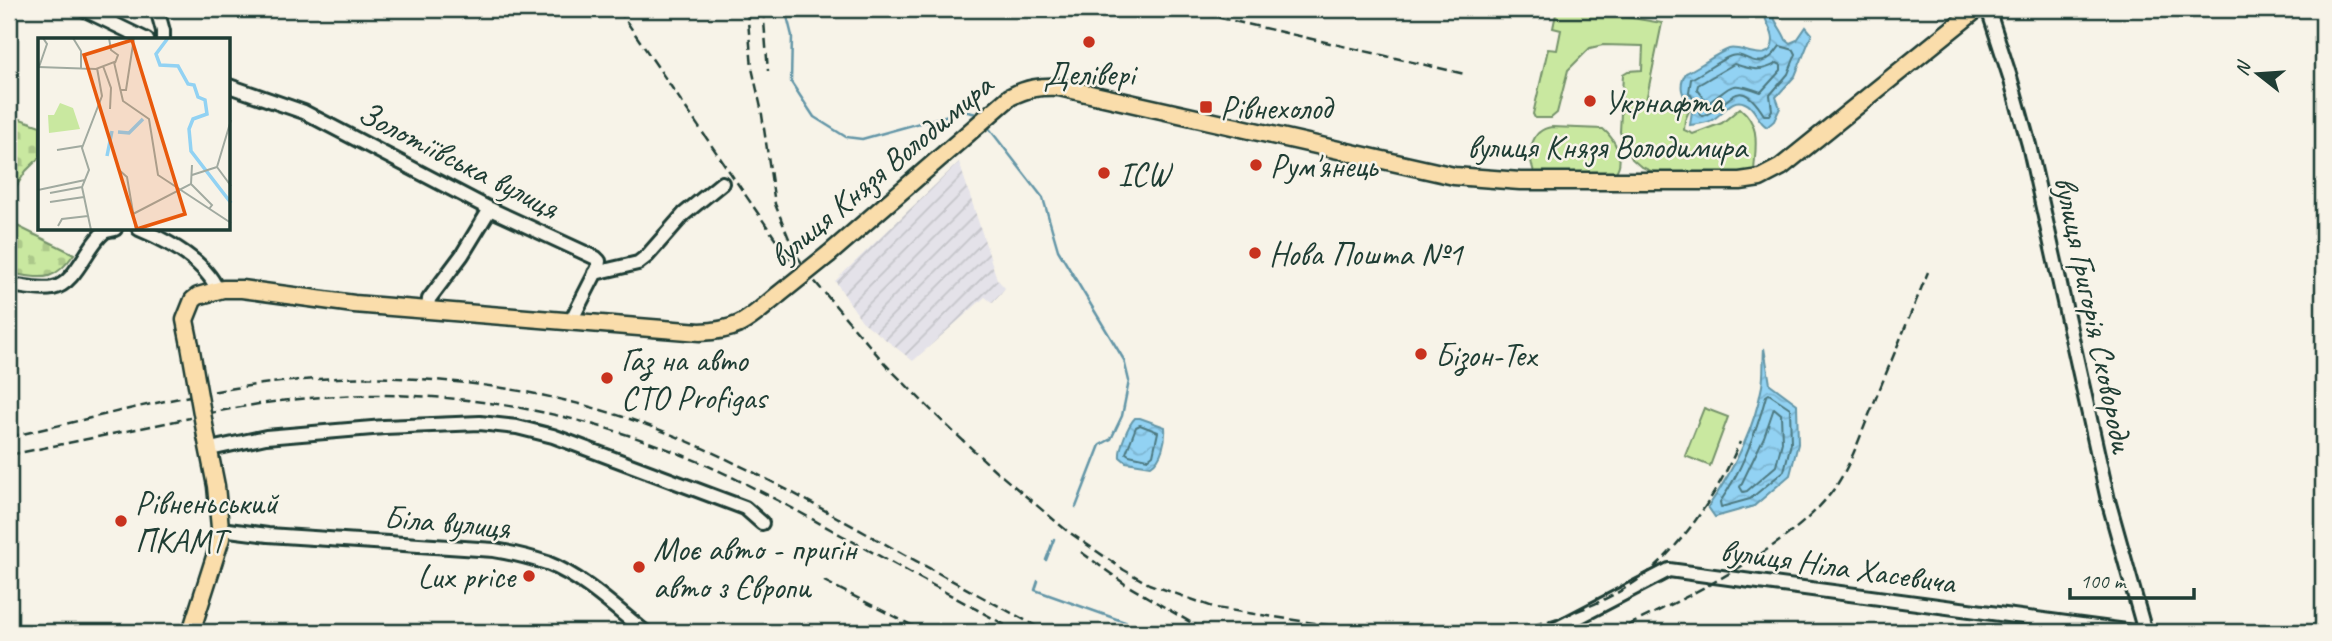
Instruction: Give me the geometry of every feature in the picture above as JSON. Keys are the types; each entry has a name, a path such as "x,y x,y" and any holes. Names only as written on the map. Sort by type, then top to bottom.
{"main road":[{"name":"вулиця Князя Володимира","path":"221,529 185,320 188,309 198,296 242,289 340,302 700,332 720,331 739,326 829,254 1010,97 1032,88 1059,87 1454,176 1518,181 1740,181 1759,178 1781,167 1977,9"},
{"path":"191,632 218,549 221,529"}],"street":[{"path":"83,9 143,38"},
{"path":"157,9 163,38"},
{"name":"вулиця Григорія Сковороди","path":"1988,9 2029,145 2108,500 2145,632"},
{"name":"Золотіївська вулиця","path":"231,87 304,112 490,209 596,258 599,264 595,274"},
{"path":"571,321 595,274 638,262 647,256 684,214 722,183"},
{"path":"428,309 429,299 462,255 490,209"},
{"path":"9,285 51,289 58,287 107,231"},
{"path":"154,232 199,264 213,279 218,291"},
{"path":"208,443 384,427 480,423 517,427 553,436 745,508 762,523"},
{"name":"Біла вулиця","path":"221,529 268,535 494,550 519,555 548,564 572,576 645,632"},
{"name":"вулиця Ніла Хасевича","path":"1549,632 1669,570 2134,632"}],"shaded area":[{"path":"959,162 997,279 1005,288 993,303 985,297 913,361 862,321 835,281"}],"green space":[{"path":"1557,9 1578,9 1662,23 1646,101 1689,111 1684,130 1693,134 1722,123 1740,108 1752,122 1756,138 1754,173 1657,174 1632,159 1620,132 1623,74 1642,70 1643,46 1603,45 1590,48 1568,70 1557,113 1551,118 1535,118 1533,114 1548,49 1557,50 1561,30 1553,28"},
{"path":"9,115 38,125 38,159 26,171 9,198"},
{"path":"1544,129 1603,129 1618,150 1619,162 1615,173 1535,174 1531,159 1534,138"},
{"path":"9,222 74,254 67,264 53,275 39,277 9,273"},
{"path":"1704,408 1728,417 1710,466 1685,456"}],"water":[{"path":"1764,9 1771,9 1790,43 1797,40 1806,27 1812,34 1795,76 1776,97 1780,108 1774,121 1767,127 1749,105 1735,102 1716,118 1690,125 1692,111 1682,88 1686,73 1729,49 1762,54 1767,52 1773,40"},
{"path":"1764,348 1770,384 1797,404 1798,444 1790,475 1754,506 1715,517 1708,507 1741,450 1754,418 1763,381"},
{"path":"1135,418 1165,427 1162,449 1151,466 1126,462 1120,457 1124,437"}],"waterway":[{"path":"786,12 792,36 791,82 814,117 846,137 862,139 963,111 977,114"},
{"path":"988,127 1043,198 1058,250 1124,360 1129,381 1122,416 1111,439 1100,445 1076,507"},
{"path":"1046,560 1054,539"},
{"path":"1038,581 1035,590 1153,632"}],"railway":[{"path":"618,9 790,260"},
{"path":"747,9 752,68 761,108 775,204 794,251 811,277 886,365 944,423 1066,530 1149,584 1216,608 1373,632"},
{"path":"763,9 768,71"},
{"path":"1190,9 1465,74"},
{"path":"1614,632 1736,569 1796,528 1820,506 1838,483 1852,457 1928,272"},
{"path":"9,437 177,399 280,382 328,378 424,379 521,391 615,414 711,452 785,489 1047,632"},
{"path":"206,414 266,403 388,395 449,398 569,418 628,435 725,474 1018,632"},
{"path":"9,455 190,418"},
{"path":"1504,632 1545,622 1587,607 1608,598 1645,575 1660,562 1695,521 1724,475 1740,442"},
{"path":"1081,552 1125,584 1207,632"},
{"path":"824,581 925,632"}],"place":[{"name":"Делівері","path":"1089,42"},
{"name":"Укрнафта","path":"1590,101"},
{"name":"Рівнехолод","path":"1206,107"},
{"name":"Рум'янець","path":"1256,165"},
{"name":"ICW","path":"1104,173"},
{"name":"Нова Пошта №1","path":"1255,253"},
{"name":"Бізон-Тех","path":"1421,354"},
{"name":"Газ на авто СТО Profigas","path":"607,378"},
{"name":"Рівненьський ПКАМТ","path":"121,521"},
{"name":"Моє авто - пригін авто з Європи","path":"639,567"},
{"name":"Lux price","path":"529,576"}]}
